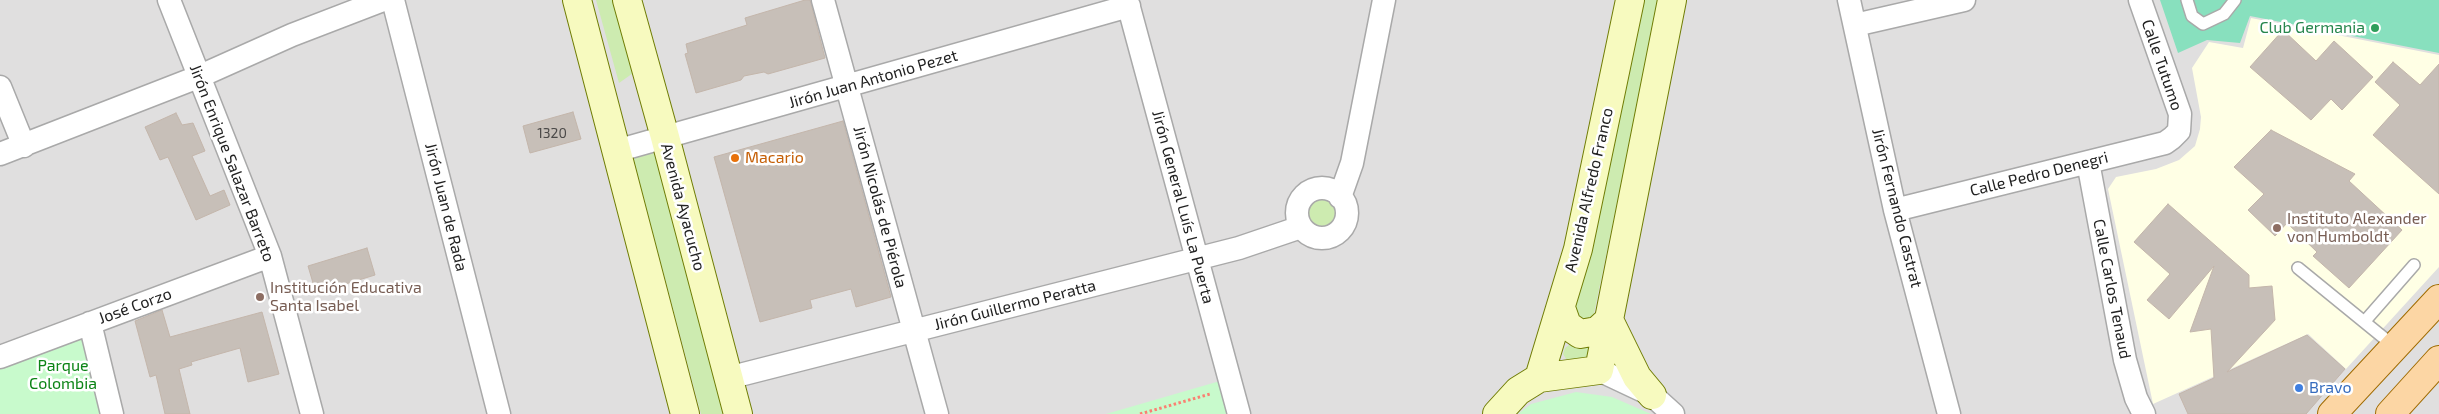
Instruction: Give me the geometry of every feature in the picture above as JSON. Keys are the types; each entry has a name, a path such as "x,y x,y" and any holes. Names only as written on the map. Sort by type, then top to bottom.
{"main road":[{"path":"2332,414 2439,299"},
{"path":"2357,414 2439,324"},
{"path":"2390,414 2439,360"},
{"path":"2414,414 2439,387"}],"street":[{"name":"Jirón Enrique Salazar Barreto","path":"168,0 270,256 312,414"},
{"path":"0,154 24,146 198,76 292,35 383,0"},
{"name":"Jirón Juan de Rada","path":"393,0 499,414"},
{"path":"577,0 685,414"},
{"name":"Avenida Ayacucho","path":"627,0 738,414"},
{"name":"Jirón Nicolás de Piérola","path":"824,0 937,414"},
{"path":"1340,197 1352,164 1384,0"},
{"name":"Avenida Alfredo Franco","path":"1539,378 1578,249 1630,0"},
{"path":"1600,370 1672,0"},
{"name":"Jirón Fernando Castrat","path":"1849,0 1895,210 1949,414"},
{"path":"1855,25 1964,0"},
{"name":"Calle Tutumo","path":"2140,0 2180,114 2178,131"},
{"name":"Jirón Juan Antonio Pezet","path":"616,151 847,87 1128,3"},
{"name":"Jirón General Luís La Puerta","path":"1128,3 1239,414"},
{"path":"0,87 24,146"},
{"name":"Calle Pedro Denegri","path":"1895,210 2165,143 2178,131"},
{"name":"Calle Carlos Tenaud","path":"2088,162 2125,360 2136,398 2144,414"},
{"path":"1326,189 1340,197 1344,203 1346,220 1337,233 1329,237 1313,237 1301,227 1298,219 1299,203 1310,192 1326,189"},
{"name":"Jirón Guillermo Peratta","path":"728,378 1238,248 1301,227"},
{"name":"José Corzo","path":"0,357 270,256"},
{"path":"1561,308 1567,325 1580,334 1597,331 1609,320"},
{"path":"1609,320 1636,377 1672,414"},
{"path":"90,323 112,414"},
{"path":"1497,414 1518,391 1539,378 1600,370 1652,395"}],"lane":[{"path":"2187,0 2192,16 2203,24 2224,14 2235,0"},
{"path":"2365,321 2414,265"},
{"path":"2298,268 2395,346"}],"path":[{"path":"1140,414 1210,394"}],"shaded area":[{"path":"0,0 2439,0 2439,414 0,414"},
{"name":"Instituto Alexander von Humboldt","path":"2251,18 2439,55 2439,267 2346,369 2308,334 2153,404 2108,189 2116,177 2156,169 2179,160 2195,146 2201,117 2192,68 2209,42 2243,48"}],"green space":[{"path":"596,0 617,0 636,71 619,83"},
{"path":"1637,0 1659,0 1592,323 1583,326 1568,309"},
{"name":"Club Germania","path":"2160,0 2439,0 2439,53 2250,16 2240,43 2207,40 2178,53"},
{"path":"656,148 726,414 701,414 632,154"},
{"path":"1321,198 1332,202 1336,213 1332,224 1321,228 1310,224 1306,213 1310,202"},
{"name":"Parque Colombia","path":"90,323 112,414 0,414 0,357"},
{"path":"1580,341 1592,347 1593,361 1568,362 1563,354 1565,348 1573,342"},
{"path":"1220,381 1228,414 1106,414"},
{"path":"1576,392 1612,397 1651,414 1518,414 1531,404"}],"building":[{"path":"810,0 825,58 768,74 764,72 744,76 741,80 696,93 685,54 688,53 686,44 747,25 745,18"},
{"path":"2283,30 2316,61 2334,41 2373,77 2342,110 2331,99 2311,120 2250,67"},
{"path":"2393,62 2420,85 2439,64 2439,194 2373,135 2400,105 2375,82"},
{"path":"573,112 581,139 530,153 523,126"},
{"path":"176,113 182,125 193,123 205,151 192,156 210,196 224,190 230,205 196,220 168,157 160,160 145,127"},
{"path":"843,121 891,297 856,307 851,289 810,300 812,308 760,322 714,157"},
{"path":"2271,130 2355,174 2349,181 2402,230 2349,288 2313,256 2317,252 2287,223 2275,236 2248,210 2264,194 2234,167"},
{"path":"2168,204 2249,275 2249,288 2272,286 2275,320 2227,372 2307,335 2345,369 2306,414 2188,414 2179,394 2214,378 2211,329 2190,332 2214,266 2169,319 2147,300 2170,274 2134,242"},
{"path":"367,248 375,275 316,293 308,266"},
{"path":"162,310 170,337 262,312 279,374 248,382 240,348 191,362 192,365 179,369 190,414 165,414 156,375 150,377 135,321"}],"place":[{"name":"Club Germania","path":"2375,28"},
{"name":"Macario","path":"735,158"},
{"name":"Instituto Alexander von Humboldt","path":"2277,228"},
{"name":"Institución Educativa Santa Isabel","path":"260,297"},
{"name":"Bravo","path":"2299,388"}]}
